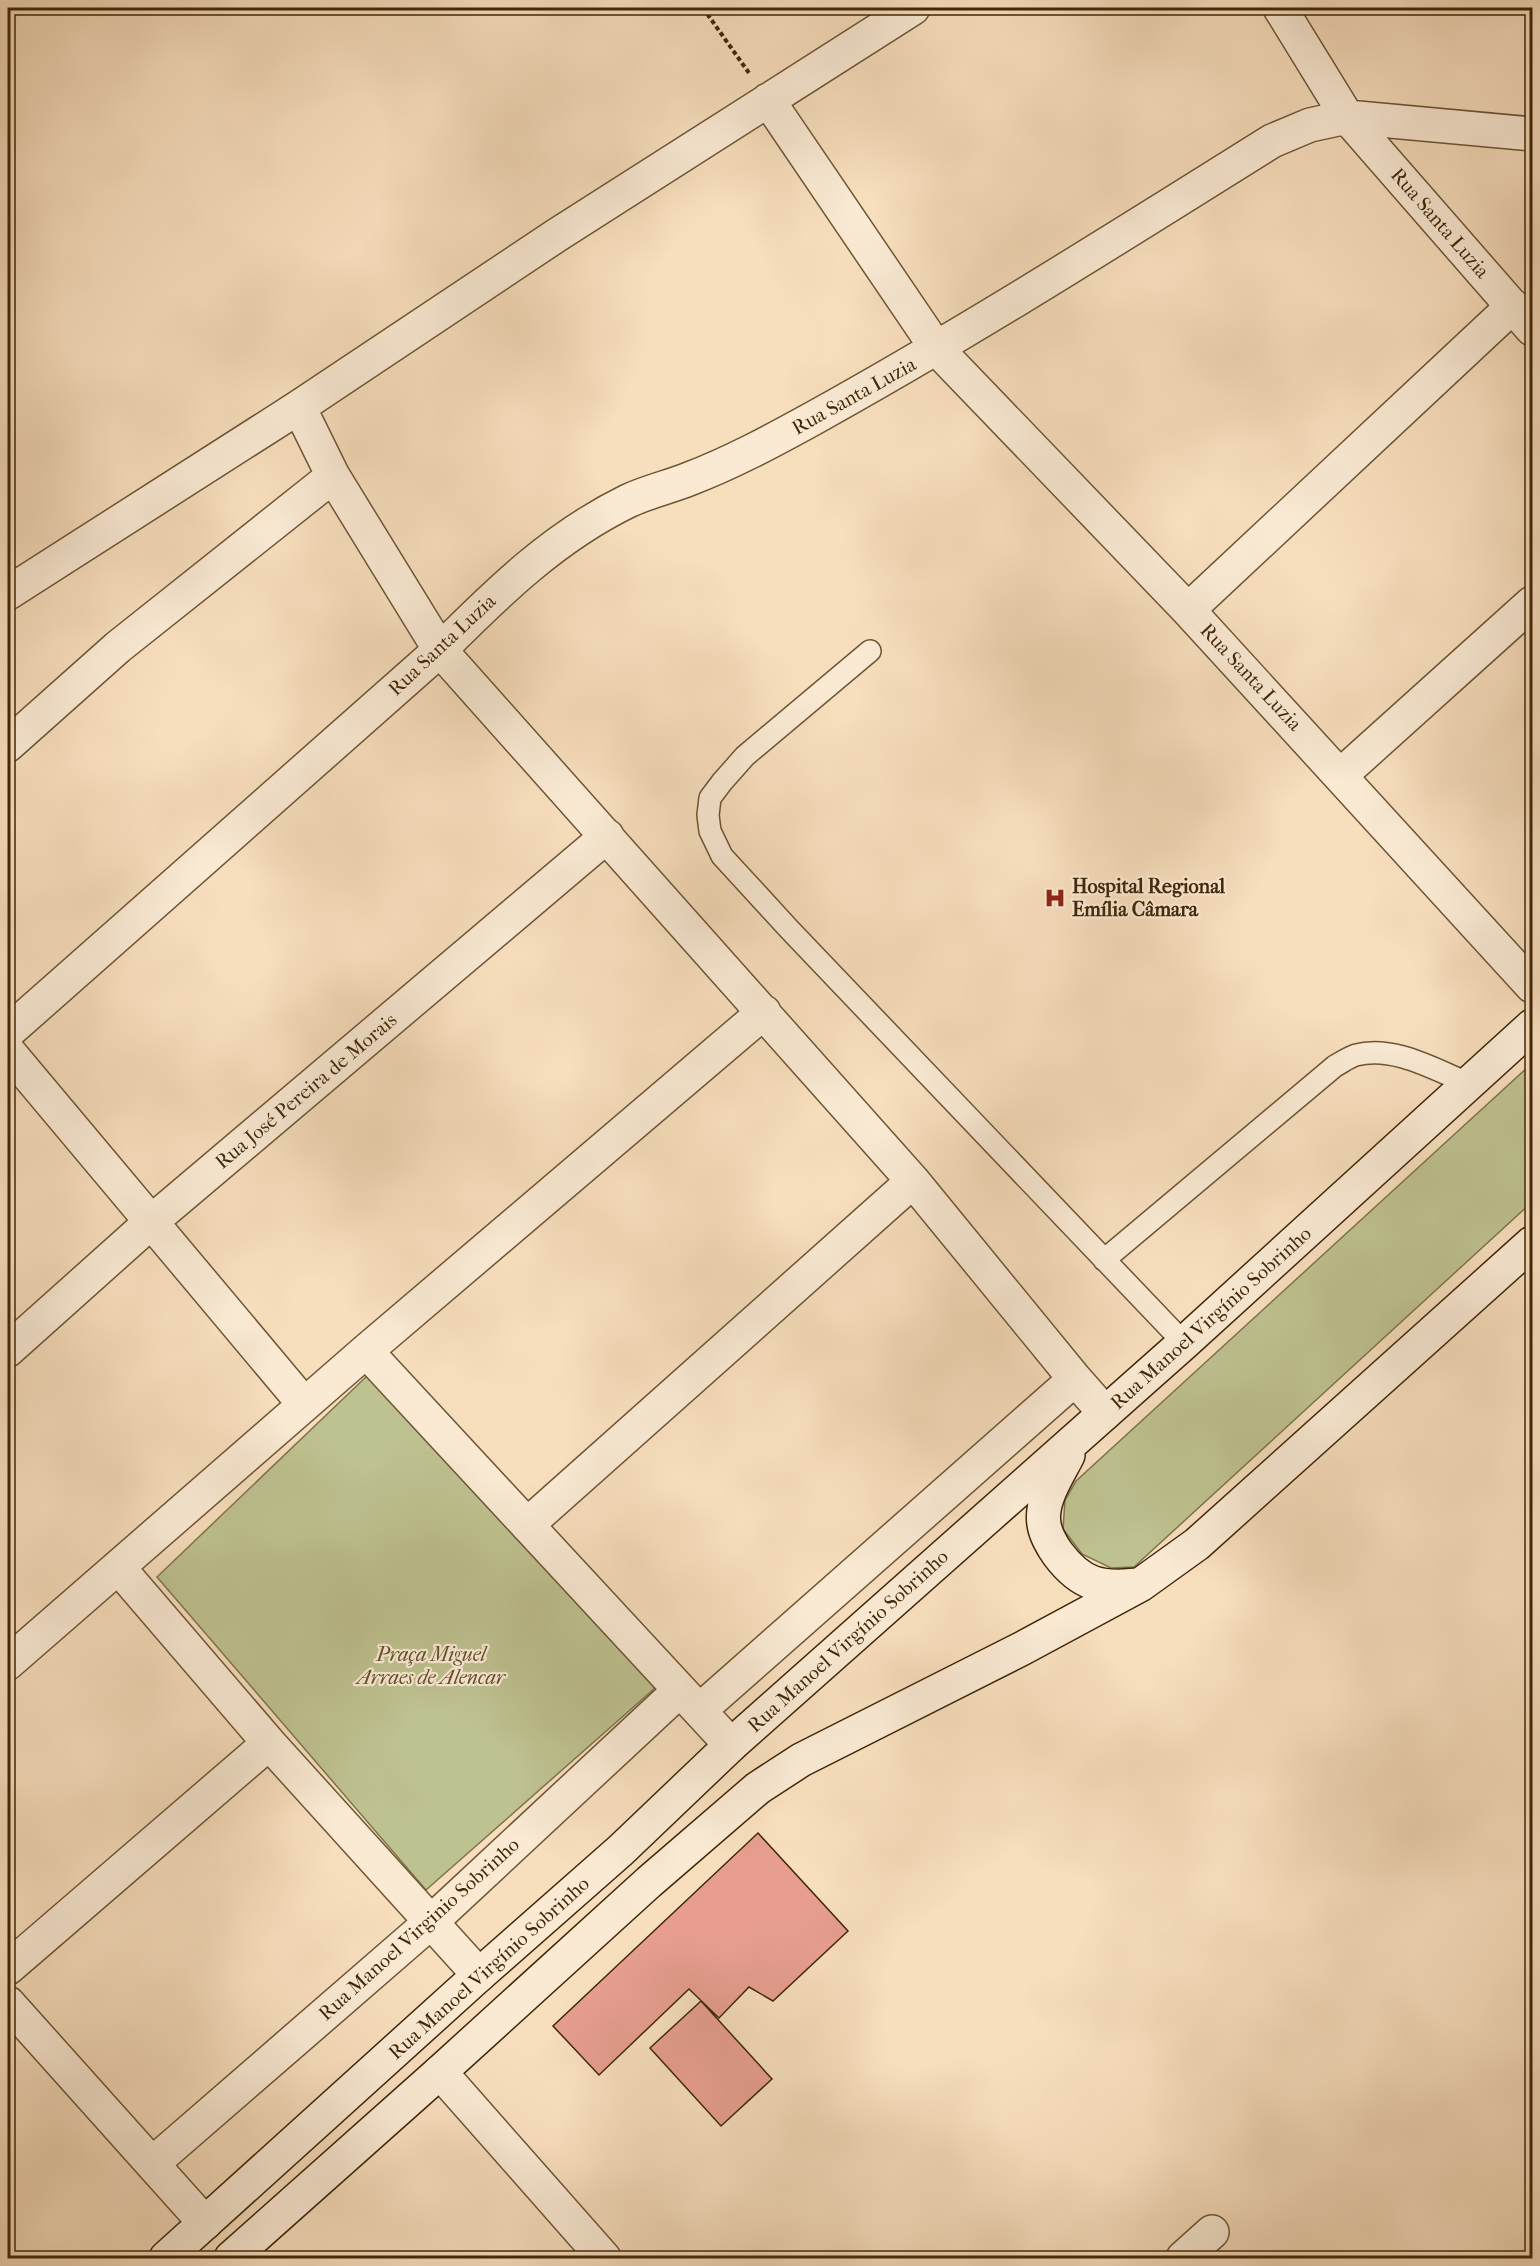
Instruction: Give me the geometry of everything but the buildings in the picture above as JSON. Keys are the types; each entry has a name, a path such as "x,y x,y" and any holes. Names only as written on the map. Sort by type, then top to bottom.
{"street":[{"path":"8,593 299,407 557,235 913,8"},
{"path":"1280,8 1347,117"},
{"name":"Rua Santa Luzia","path":"768,100 937,349 1188,610 1529,974"},
{"name":"Rua Santa Luzia","path":"8,1032 440,650 504,585 565,538 629,501 690,479 749,453 937,349 1272,141 1310,125 1347,117 1533,134"},
{"name":"Rua Santa Luzia","path":"1347,117 1523,318"},
{"path":"1188,610 1523,318"},
{"path":"299,407 333,476 440,650 913,1181 1106,1413"},
{"path":"8,745 118,646 333,476"},
{"path":"1341,775 1533,603"},
{"name":"Rua José Pereira de Morais","path":"8,1350 151,1222 607,836"},
{"path":"8,1663 303,1404 764,1012"},
{"name":"Rua Manoel Virgínio Sobrinho","path":"166,2259 621,1850 731,1745 1076,1440 1470,1084 1519,1047 1533,1026"},
{"path":"8,1052 303,1404"},
{"path":"527,1525 913,1181"},
{"path":"231,2259 440,2073 649,1882 758,1788 801,1760 1023,1648 1140,1585 1197,1545 1533,1243"},
{"path":"366,1351 731,1745"},
{"name":"Rua Manoel Virginio Sobrinho","path":"152,2164 690,1700 1076,1379"},
{"path":"1076,1440 1051,1489 1046,1506 1044,1524 1054,1548 1068,1568 1084,1581 1112,1588 1140,1585"},
{"path":"118,1567 269,1743 432,1921 479,1976"},
{"path":"8,1968 269,1743"},
{"path":"8,2003 205,2223"},
{"path":"440,2073 604,2259"},
{"path":"1183,2259 1212,2232"}],"lane":[{"path":"870,651 745,756 710,798 708,815 710,831 722,856 922,1071 1184,1343"},
{"path":"1104,1260 1335,1066 1354,1055 1380,1053 1407,1058 1470,1084"}],"path":[{"path":"703,8 768,100"}],"green space":[{"path":"1532,1066 1532,1202 1134,1567 1111,1568 1082,1554 1063,1529 1065,1500 1076,1481 1528,1067"},
{"name":"Praça Miguel Arraes de Alencar","path":"369,1374 655,1688 426,1890 157,1577"}],"place":[{"name":"Hospital Regional Emília Câmara","path":"1055,898"}]}
